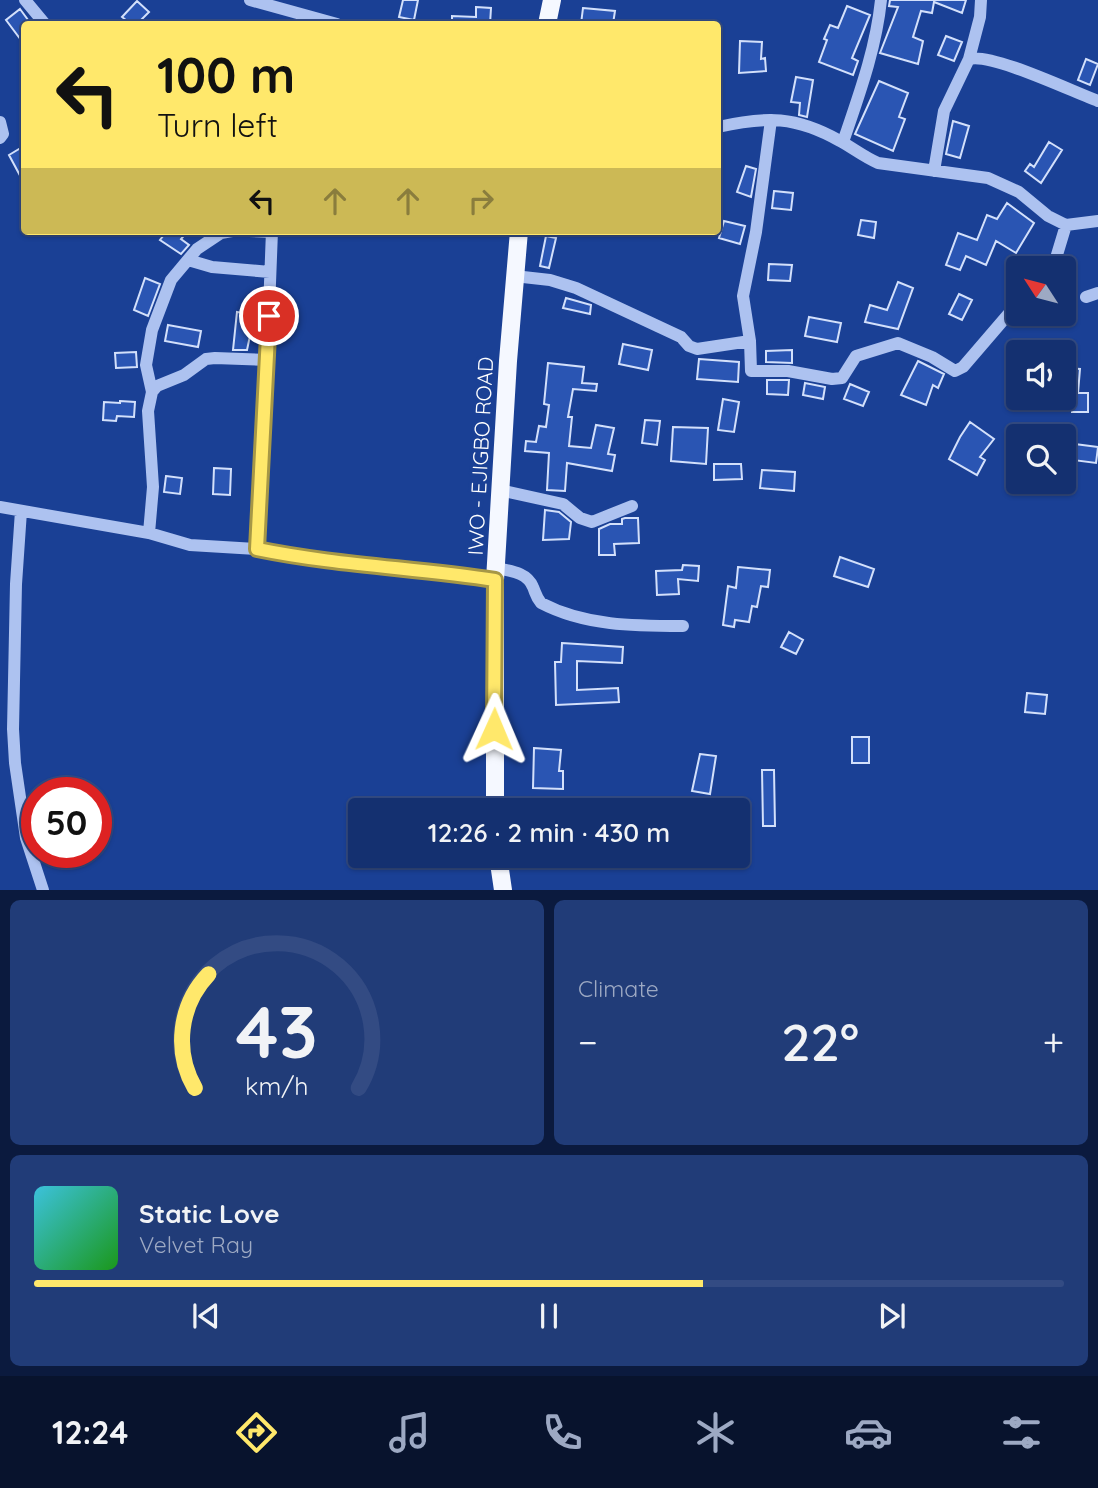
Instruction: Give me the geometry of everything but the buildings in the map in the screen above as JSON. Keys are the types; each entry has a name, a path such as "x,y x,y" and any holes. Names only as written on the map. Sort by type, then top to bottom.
{"main road":[{"path":"548,21 552,0"},
{"name":"IWO - EJIGBO ROAD","path":"495,798 496,574 519,235"},
{"path":"500,868 503,890"}],"street":[{"path":"25,0 42,21"},
{"path":"250,0 326,21"},
{"path":"843,142 867,69 881,0"},
{"path":"934,171 944,111 969,59 980,18 981,0"},
{"path":"969,59 1002,62 1098,101"},
{"path":"721,126 754,120 789,120 805,124 878,163 973,175 998,181 1019,192 1048,216 1066,225 1098,221"},
{"path":"771,120 756,232 743,296 750,341 751,372 788,371 832,379 842,378 856,356 898,343 932,357 954,371 963,367 1006,317"},
{"path":"0,122 3,134 0,138"},
{"path":"1057,256 1066,225"},
{"path":"149,533 153,487 148,411 152,392 146,365 152,330 172,280 188,260 218,235"},
{"path":"257,549 272,235"},
{"path":"188,260 212,267 270,272"},
{"path":"514,276 550,280 576,288 671,332 697,349 750,341"},
{"path":"152,392 157,386 184,375 206,359 268,360"},
{"path":"500,490 563,504 585,521 599,521 632,506"},
{"path":"0,507 149,533 190,545 257,549 331,562 527,578 541,603 584,619 631,625 683,626"},
{"path":"21,511 16,584 13,729 26,838 43,890"},
{"path":"0,762 15,763"}],"route":[{"path":"269,316 257,549 331,562 429,570 495,580 494,729"}]}
